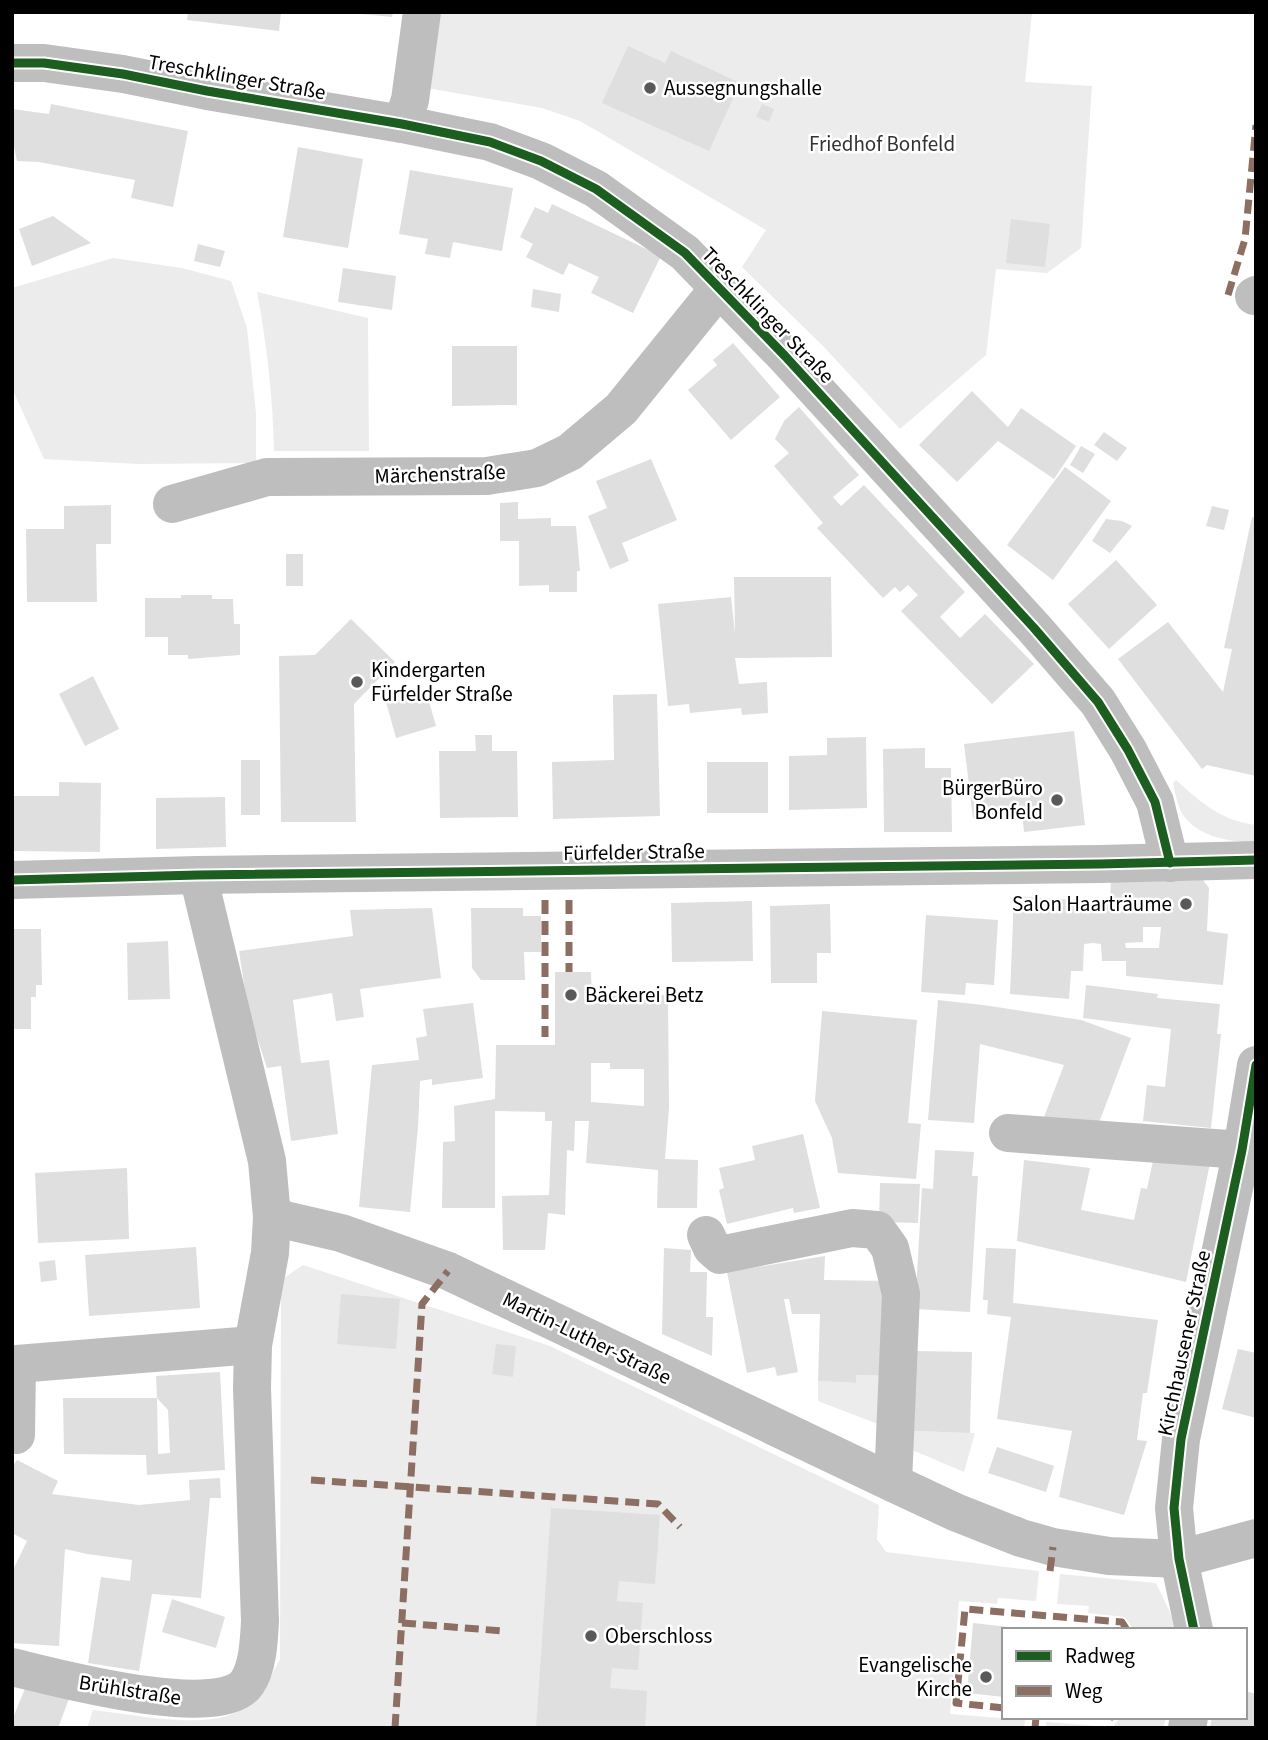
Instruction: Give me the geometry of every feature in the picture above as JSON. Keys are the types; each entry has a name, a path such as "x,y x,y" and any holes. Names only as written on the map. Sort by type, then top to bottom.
{"street":[{"path":"402,124 410,100 422,12"},
{"name":"Treschklinger Straße","path":"12,63 44,63 123,74 489,142 541,161 596,189 684,253 719,288 785,356 1098,702 1128,750 1155,803 1170,863"},
{"name":"Märchenstraße","path":"172,504 267,477 487,476 537,468 570,452 621,410 719,288"},
{"name":"Fürfelder Straße","path":"12,880 1256,860"},
{"path":"16,1435 17,1364 254,1345 270,1253 272,1217 267,1161 198,875"},
{"name":"Kirchhausener Straße","path":"1194,1628 1180,1559 1174,1508 1181,1439 1244,1171 1256,1065"},
{"path":"1008,1133 1244,1171"},
{"name":"Martin-Luther-Straße","path":"272,1217 341,1233 449,1271 955,1512 1021,1538 1053,1547 1110,1556 1180,1559 1256,1538"},
{"path":"706,1235 712,1248 720,1255 852,1228 877,1230 890,1248 901,1294 894,1483"},
{"name":"Brühlstraße","path":"12,1667 151,1695 199,1700 225,1697 246,1685 253,1670 259,1643 260,1621 252,1388 254,1345"}],"green space":[{"name":"Friedhof Bonfeld","path":"437,12 1032,12 1025,82 1092,86 1081,248 1047,273 996,269 986,355 900,429 823,346 742,267 766,230 580,121 542,108 427,88"},
{"path":"113,258 182,268 231,281 247,328 256,413 256,463 139,464 44,459 12,388 12,288"},
{"path":"257,292 368,318 369,451 274,451 269,372"},
{"path":"1176,780 1222,815 1256,825 1256,842 1224,839 1194,827 1180,808 1173,783"},
{"path":"303,1265 550,1346 879,1505 877,1539 886,1552 1039,1571 1036,1601 998,1598 997,1604 959,1601 950,1714 1025,1720 1024,1728 87,1728 93,1710 185,1720 220,1718 235,1713 256,1697 280,1659 281,1280"},
{"path":"856,1375 889,1376 883,1426 818,1401 818,1381 855,1383"},
{"path":"914,1431 975,1433 964,1472 910,1449"},
{"path":"1060,1574 1156,1583 1173,1619 1174,1628 1133,1628 1125,1617 1088,1613 1089,1606 1057,1604"},
{"path":"1119,1719 1165,1719 1163,1728 1046,1728 1046,1722 1113,1727"}],"building":[{"path":"188,12 281,12 279,31 187,20"},
{"path":"362,12 393,12 392,17"},
{"name":"Aussegnungshalle","path":"628,46 665,63 671,51 740,83 709,151 602,103"},
{"path":"51,104 188,131 173,207 131,198 135,180 39,162 17,161 12,137 12,109 49,114"},
{"path":"762,104 774,109 769,122 756,117"},
{"path":"298,147 363,159 348,248 283,237"},
{"path":"410,170 513,188 502,251 453,242 450,258 425,254 428,239 399,234"},
{"path":"552,204 661,256 633,313 591,293 599,277 569,263 563,275 526,257 533,244 520,237 535,207 548,213"},
{"path":"53,216 91,243 32,266 19,229"},
{"path":"1011,219 1050,224 1045,267 1006,263"},
{"path":"198,244 225,251 220,267 194,261"},
{"path":"343,268 396,276 392,310 338,302"},
{"path":"533,289 561,294 559,312 531,307"},
{"path":"733,343 780,397 731,440 688,390 717,365 713,360"},
{"path":"452,346 517,346 517,405 452,406"},
{"path":"972,391 1008,427 1021,408 1076,446 1054,479 998,441 957,482 919,445"},
{"path":"799,407 859,475 833,497 841,506 864,485 965,592 940,617 960,638 985,614 1034,664 992,704 901,611 918,595 908,585 900,592 895,587 883,598 817,528 823,523 774,466 789,453 775,439 784,421"},
{"path":"1104,432 1127,448 1117,461 1094,445"},
{"path":"1081,446 1095,454 1083,473 1070,465"},
{"path":"651,459 677,520 622,543 629,561 610,569 588,516 607,508 596,481"},
{"path":"1065,467 1111,501 1053,580 1007,545"},
{"path":"518,502 518,519 551,518 551,526 576,526 580,571 577,571 577,592 549,592 549,585 519,586 519,541 500,541 500,503"},
{"path":"111,505 111,544 96,544 97,602 27,602 26,529 64,529 64,506"},
{"path":"1212,506 1229,510 1224,530 1206,526"},
{"path":"1252,517 1256,518 1256,776 1207,765 1202,769 1118,659 1168,622 1223,692 1232,649 1224,648"},
{"path":"1106,519 1122,521 1132,526 1110,553 1092,541"},
{"path":"286,554 303,554 303,586 286,586"},
{"path":"1116,560 1157,605 1109,649 1068,604"},
{"path":"734,577 831,577 832,657 735,658 739,684 767,682 768,713 742,715 741,708 690,713 689,704 668,706 658,604 731,597 735,633"},
{"path":"181,595 212,595 212,599 233,599 234,624 240,624 240,655 188,659 188,655 168,655 168,637 145,637 145,598 181,598"},
{"path":"351,619 395,662 354,704 356,822 281,822 279,656 315,655"},
{"path":"93,676 119,729 85,746 59,694"},
{"path":"426,691 436,726 396,738 386,702"},
{"path":"657,694 660,816 553,819 552,762 614,760 613,695"},
{"path":"1074,731 1085,825 1024,832 1022,812 973,818 964,744"},
{"path":"475,735 492,735 492,751 517,751 518,817 440,818 439,751 476,751"},
{"path":"866,737 867,808 789,810 789,756 827,755 827,738"},
{"path":"925,748 925,768 951,768 952,832 884,832 883,749"},
{"path":"241,760 260,760 260,815 241,815"},
{"path":"707,762 768,762 768,813 707,813"},
{"path":"59,782 101,783 100,852 12,851 12,796 59,796"},
{"path":"225,797 226,847 156,849 156,798"},
{"path":"1111,876 1203,880 1209,888 1207,931 1228,934 1223,985 1126,976 1126,961 1102,961 1101,944 1093,943 1084,944 1083,971 1071,971 1069,999 1010,994 1014,896 1110,902","holes":["1143,927 1161,927 1159,948 1126,948 1125,943 1143,942"]},
{"path":"752,901 753,961 672,962 671,903"},
{"path":"830,904 831,953 817,953 817,983 771,983 770,906"},
{"path":"432,908 441,978 360,989 364,1017 336,1021 332,993 293,1000 301,1063 329,1060 338,1134 291,1141 281,1066 267,1068 248,1010 239,951 353,936 350,910"},
{"path":"471,908 523,908 523,916 541,916 541,952 524,952 525,980 481,980 472,968"},
{"path":"926,915 998,920 994,985 966,983 965,995 921,992"},
{"path":"12,929 41,929 42,985 36,985 36,997 31,997 31,1029 12,1029"},
{"path":"168,941 170,999 128,1000 127,943"},
{"path":"555,972 591,972 592,995 668,995 669,1108 665,1159 698,1160 697,1208 657,1208 658,1170 586,1163 589,1121 575,1121 574,1151 567,1150 565,1215 548,1213 545,1250 503,1250 502,1196 549,1195 552,1121 545,1121 545,1112 495,1111 495,1208 442,1208 443,1142 455,1141 454,1106 495,1099 496,1045 555,1045","holes":["591,1063 610,1063 610,1069 644,1069 644,1106 591,1102"]},
{"path":"1086,985 1158,994 1157,998 1220,1004 1217,1034 1221,1034 1211,1128 1143,1121 1147,1085 1165,1087 1171,1029 1083,1018"},
{"path":"938,1000 1081,1020 1131,1038 1094,1136 1044,1117 1064,1065 980,1044 974,1123 928,1120"},
{"path":"473,1003 483,1078 432,1085 432,1079 420,1081 410,1212 359,1207 372,1065 419,1060 416,1038 427,1036 423,1009"},
{"path":"822,1011 917,1020 908,1123 921,1124 916,1179 838,1173 832,1138 815,1101"},
{"path":"803,1134 820,1208 794,1213 793,1208 727,1224 719,1190 724,1188 719,1168 755,1160 752,1146"},
{"path":"935,1150 974,1152 972,1176 978,1176 970,1312 915,1309 922,1188 933,1189"},
{"path":"1154,1156 1210,1163 1186,1282 1017,1241 1024,1160 1090,1168 1081,1210 1134,1220 1141,1188 1147,1189"},
{"path":"127,1168 129,1239 38,1243 35,1173"},
{"path":"880,1183 920,1184 918,1223 879,1222"},
{"path":"196,1247 200,1308 89,1316 85,1255"},
{"path":"664,1248 691,1250 690,1272 707,1272 706,1317 713,1317 712,1356 662,1334"},
{"path":"986,1248 1016,1249 1013,1303 1158,1320 1147,1393 1143,1393 1137,1440 1147,1441 1124,1515 1059,1497 1072,1431 997,1419 1011,1317 987,1314 988,1300 983,1300"},
{"path":"825,1256 824,1280 891,1281 889,1376 856,1375 856,1383 818,1381 820,1314 792,1314 789,1299 784,1299 798,1372 777,1376 775,1367 747,1373 727,1272"},
{"path":"55,1260 57,1280 41,1282 39,1262"},
{"path":"341,1294 400,1299 396,1349 337,1344"},
{"path":"496,1344 516,1346 513,1377 492,1374"},
{"path":"1238,1349 1256,1353 1256,1418 1222,1409"},
{"path":"916,1351 972,1352 970,1433 914,1431"},
{"path":"220,1372 225,1470 147,1475 146,1455 64,1454 63,1398 157,1398 156,1376","holes":["157,1398 168,1410 170,1453 158,1454"]},
{"path":"997,1447 1054,1466 1046,1492 988,1473"},
{"path":"17,1460 58,1481 52,1494 139,1505 190,1500 189,1480 220,1478 221,1498 210,1498 201,1598 152,1594 139,1671 88,1663 101,1577 130,1581 132,1560 65,1549 59,1646 12,1643 12,1572 27,1541 12,1533 12,1467"},
{"name":"Oberschloss","path":"551,1508 660,1515 655,1584 619,1581 617,1601 643,1603 638,1670 612,1668 610,1688 647,1691 645,1728 536,1728"},
{"path":"172,1599 225,1617 216,1648 162,1632"},
{"name":"Evangelische Kirche","path":"973,1623 1018,1628 1002,1628 1002,1697 967,1693"},
{"path":"29,1679 70,1696 58,1728 12,1728 12,1720"},
{"path":"1247,1692 1256,1694 1256,1728 1210,1728 1212,1719 1247,1719"}],"marked path":[{"path":"1228,295 1245,239 1256,125"},
{"path":"545,900 545,1037"},
{"path":"569,900 569,972"},
{"path":"395,1728 422,1304 448,1271"},
{"path":"311,1480 658,1504 680,1527"},
{"path":"1050,1571 1053,1547"},
{"path":"1002,1708 956,1703 965,1609 1122,1622 1126,1628"},
{"path":"402,1623 503,1631"},
{"path":"1035,1728 1036,1719"}],"cycle path":[{"path":"12,63 44,63 123,74 490,142 541,161 596,189 685,253 785,356 1034,628 1098,702 1128,750 1155,802 1170,863"},
{"path":"12,880 1256,860"},
{"path":"1194,1628 1179,1559 1174,1508 1181,1439 1242,1150 1256,1065"}],"place":[{"name":"Aussegnungshalle","path":"650,88"},
{"name":"Kindergarten Fürfelder Straße","path":"357,682"},
{"name":"BürgerBüro Bonfeld","path":"1057,800"},
{"name":"Salon Haarträume","path":"1186,904"},
{"name":"Bäckerei Betz","path":"571,995"},
{"name":"Oberschloss","path":"591,1636"},
{"name":"Evangelische Kirche","path":"986,1677"}]}
